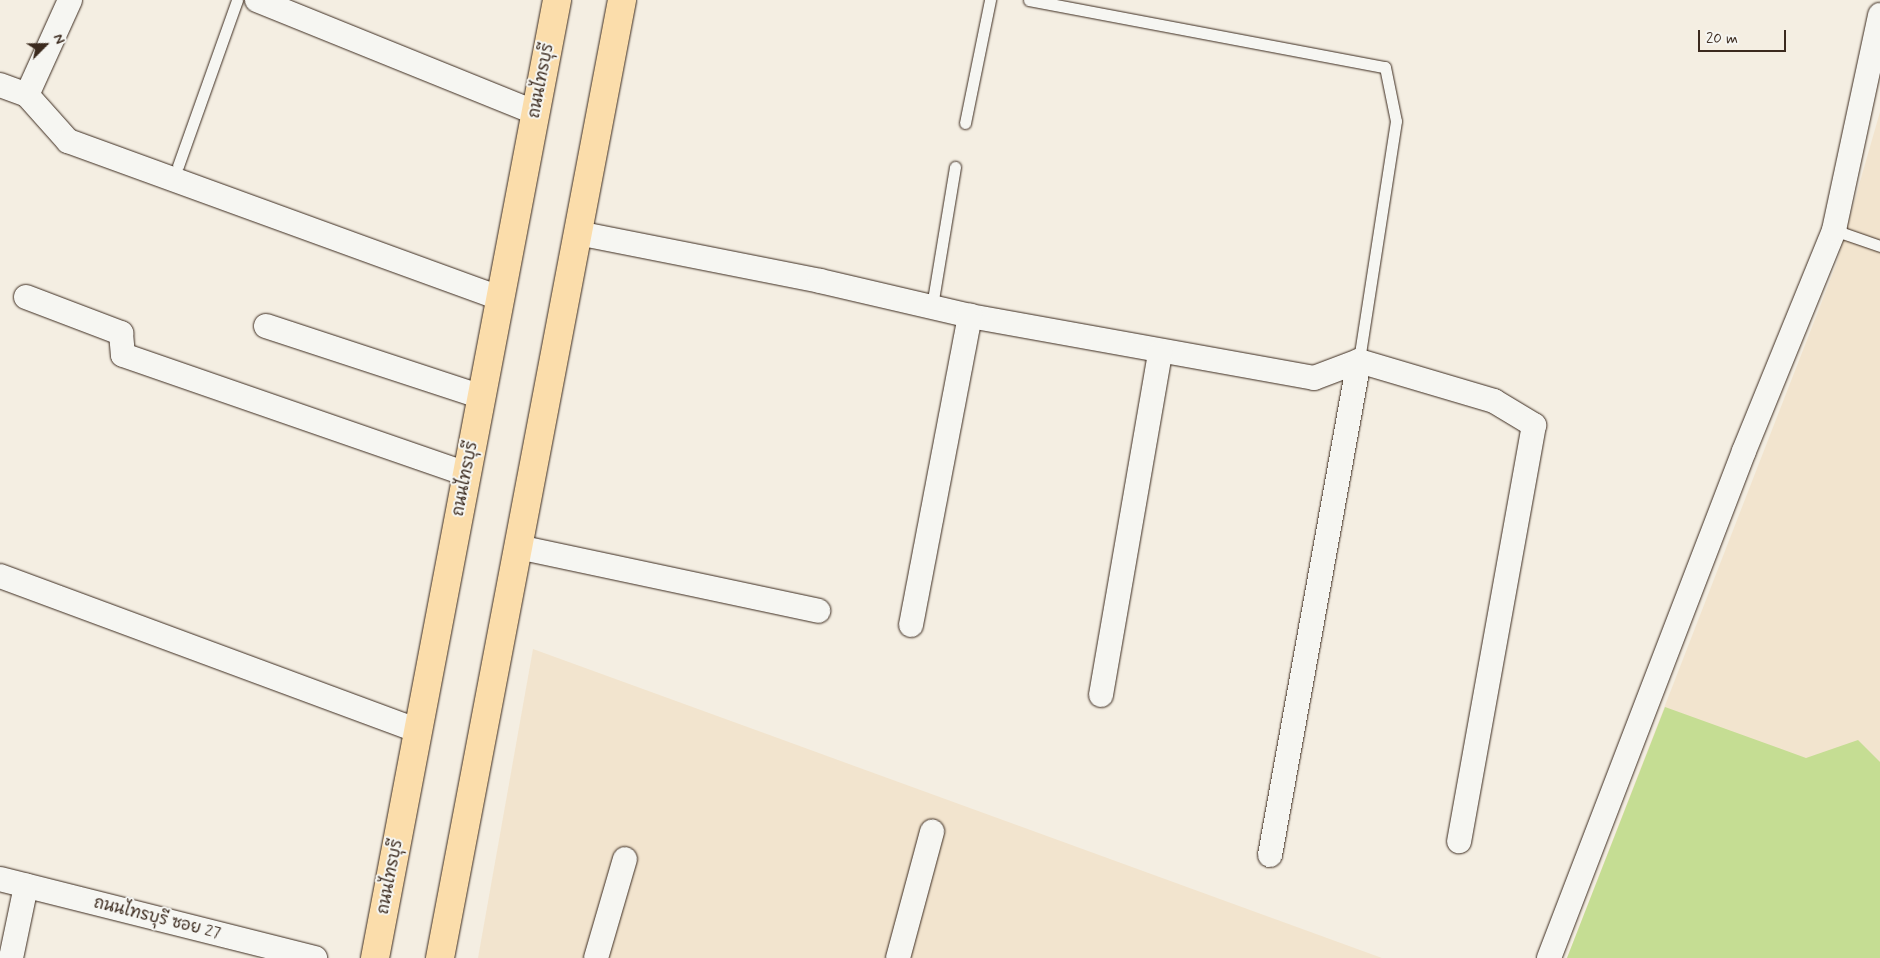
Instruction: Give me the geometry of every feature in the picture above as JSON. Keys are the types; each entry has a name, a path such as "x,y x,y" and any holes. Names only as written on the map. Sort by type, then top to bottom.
{"main road":[{"name":"ถนนไทรบุรี","path":"375,958 557,0"},
{"path":"440,958 622,0"}],"street":[{"path":"27,95 70,0"},
{"path":"257,0 536,114"},
{"path":"1549,958 1744,452 1834,230 1880,15"},
{"path":"0,85 27,95 68,141 501,299"},
{"path":"578,233 932,306 970,316 1160,352 1314,378 1359,361 1494,401 1534,425 1459,841"},
{"path":"26,297 121,334 123,355 468,474"},
{"path":"911,625 970,316"},
{"path":"266,326 482,397"},
{"path":"1101,695 1160,352"},
{"path":"1270,855 1359,361"},
{"path":"518,547 818,610"},
{"path":"0,576 418,731"},
{"path":"898,958 932,832"},
{"path":"596,958 625,859"},
{"name":"ถนนไทรบุรี ซอย 27","path":"0,879 314,958"},
{"path":"11,958 26,886"}],"lane":[{"path":"178,166 236,0"},
{"path":"966,123 990,0"},
{"path":"1029,0 1385,67 1396,121 1359,361"},
{"path":"932,306 955,168"},
{"path":"1834,230 1880,246"}],"shaded area":[{"path":"1880,112 1880,958 1567,958 1836,265"},
{"path":"533,649 1382,958 478,958"}],"green space":[{"path":"1665,707 1806,758 1858,740 1880,762 1880,958 1567,958"}]}
